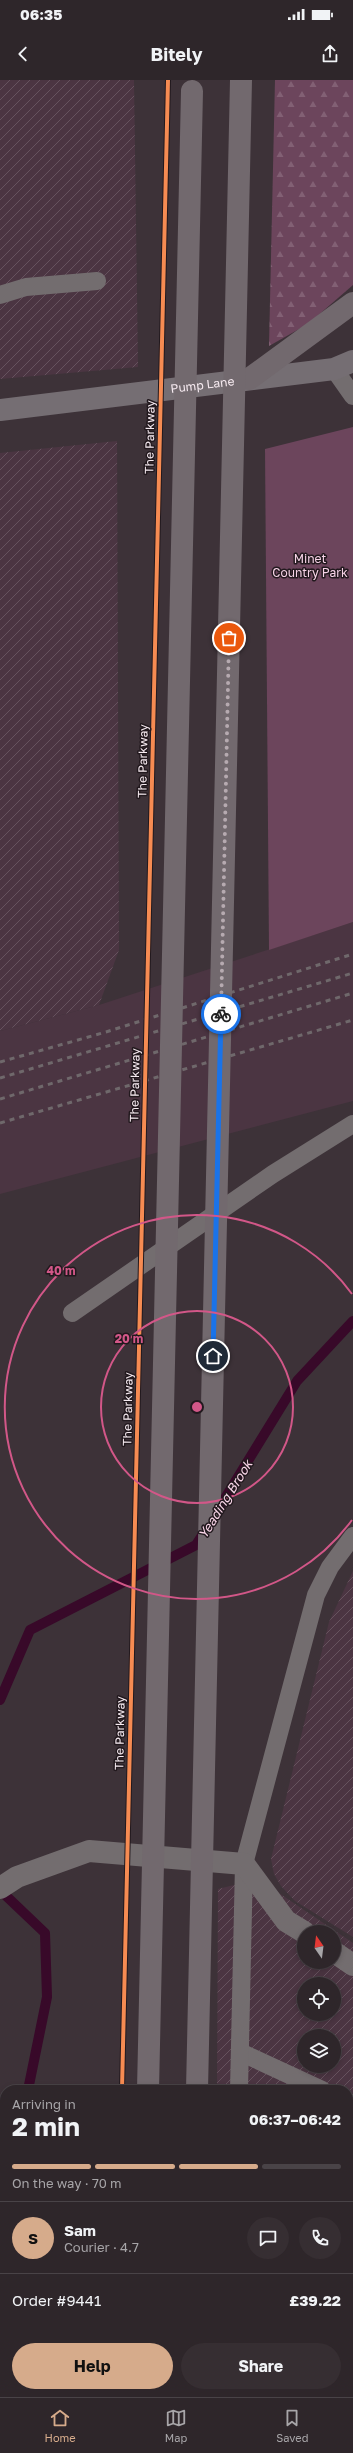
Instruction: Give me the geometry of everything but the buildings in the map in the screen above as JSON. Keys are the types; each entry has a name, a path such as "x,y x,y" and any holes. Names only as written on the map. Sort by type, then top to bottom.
{"highway":[{"path":"148,2085 192,80"},
{"path":"196,2085 241,80"},
{"path":"249,379 353,303"}],"street":[{"name":"Pump Lane","path":"0,410 249,379 347,369"},
{"path":"8,1882 89,1851 244,1864 286,1921 297,1928"},
{"path":"341,1957 353,1965"}],"lane":[{"path":"0,295 26,287 97,281"},
{"path":"347,369 353,396"},
{"path":"72,1313 273,1174 353,1124"},
{"path":"239,2085 244,1864 316,1595 330,1567 353,1536"},
{"path":"240,2052 311,2085"}],"shaded area":[{"path":"0,80 134,80 138,367 0,379"},
{"path":"117,441 119,950 99,1005 0,1031 0,453"},
{"path":"353,922 353,1101 0,1194 0,1031 99,1005"},
{"path":"353,1571 353,1937 341,1930 341,1925 334,1925 295,1901 281,1886 274,1874 271,1859 329,1622"},
{"path":"258,1879 326,1925 297,1925 297,1969 341,1969 341,1935 353,1943 353,2085 217,2085 218,1889"}],"green space":[{"path":"275,80 353,80 353,285 308,324 269,346"},
{"name":"Minet Country Park","path":"353,427 353,922 269,950 265,449"}],"waterway":[{"name":"Yeading Brook","path":"214,1516 297,1381 353,1321"},
{"name":"Yeading Brook","path":"0,1700 30,1630 196,1545 205,1531"},
{"name":"Yeading Brook","path":"0,1890 45,1933 47,1997 29,2085"}],"railway":[{"path":"0,1062 106,1032 353,954"},
{"path":"0,1078 353,973"},
{"path":"0,1099 353,993"},
{"path":"0,1123 353,1020"}],"cycle path":[{"name":"The Parkway","path":"122,2085 168,80"}],"way so far":[{"path":"221,1014 229,638"}],"route":[{"path":"213,1356 221,1014"}]}
